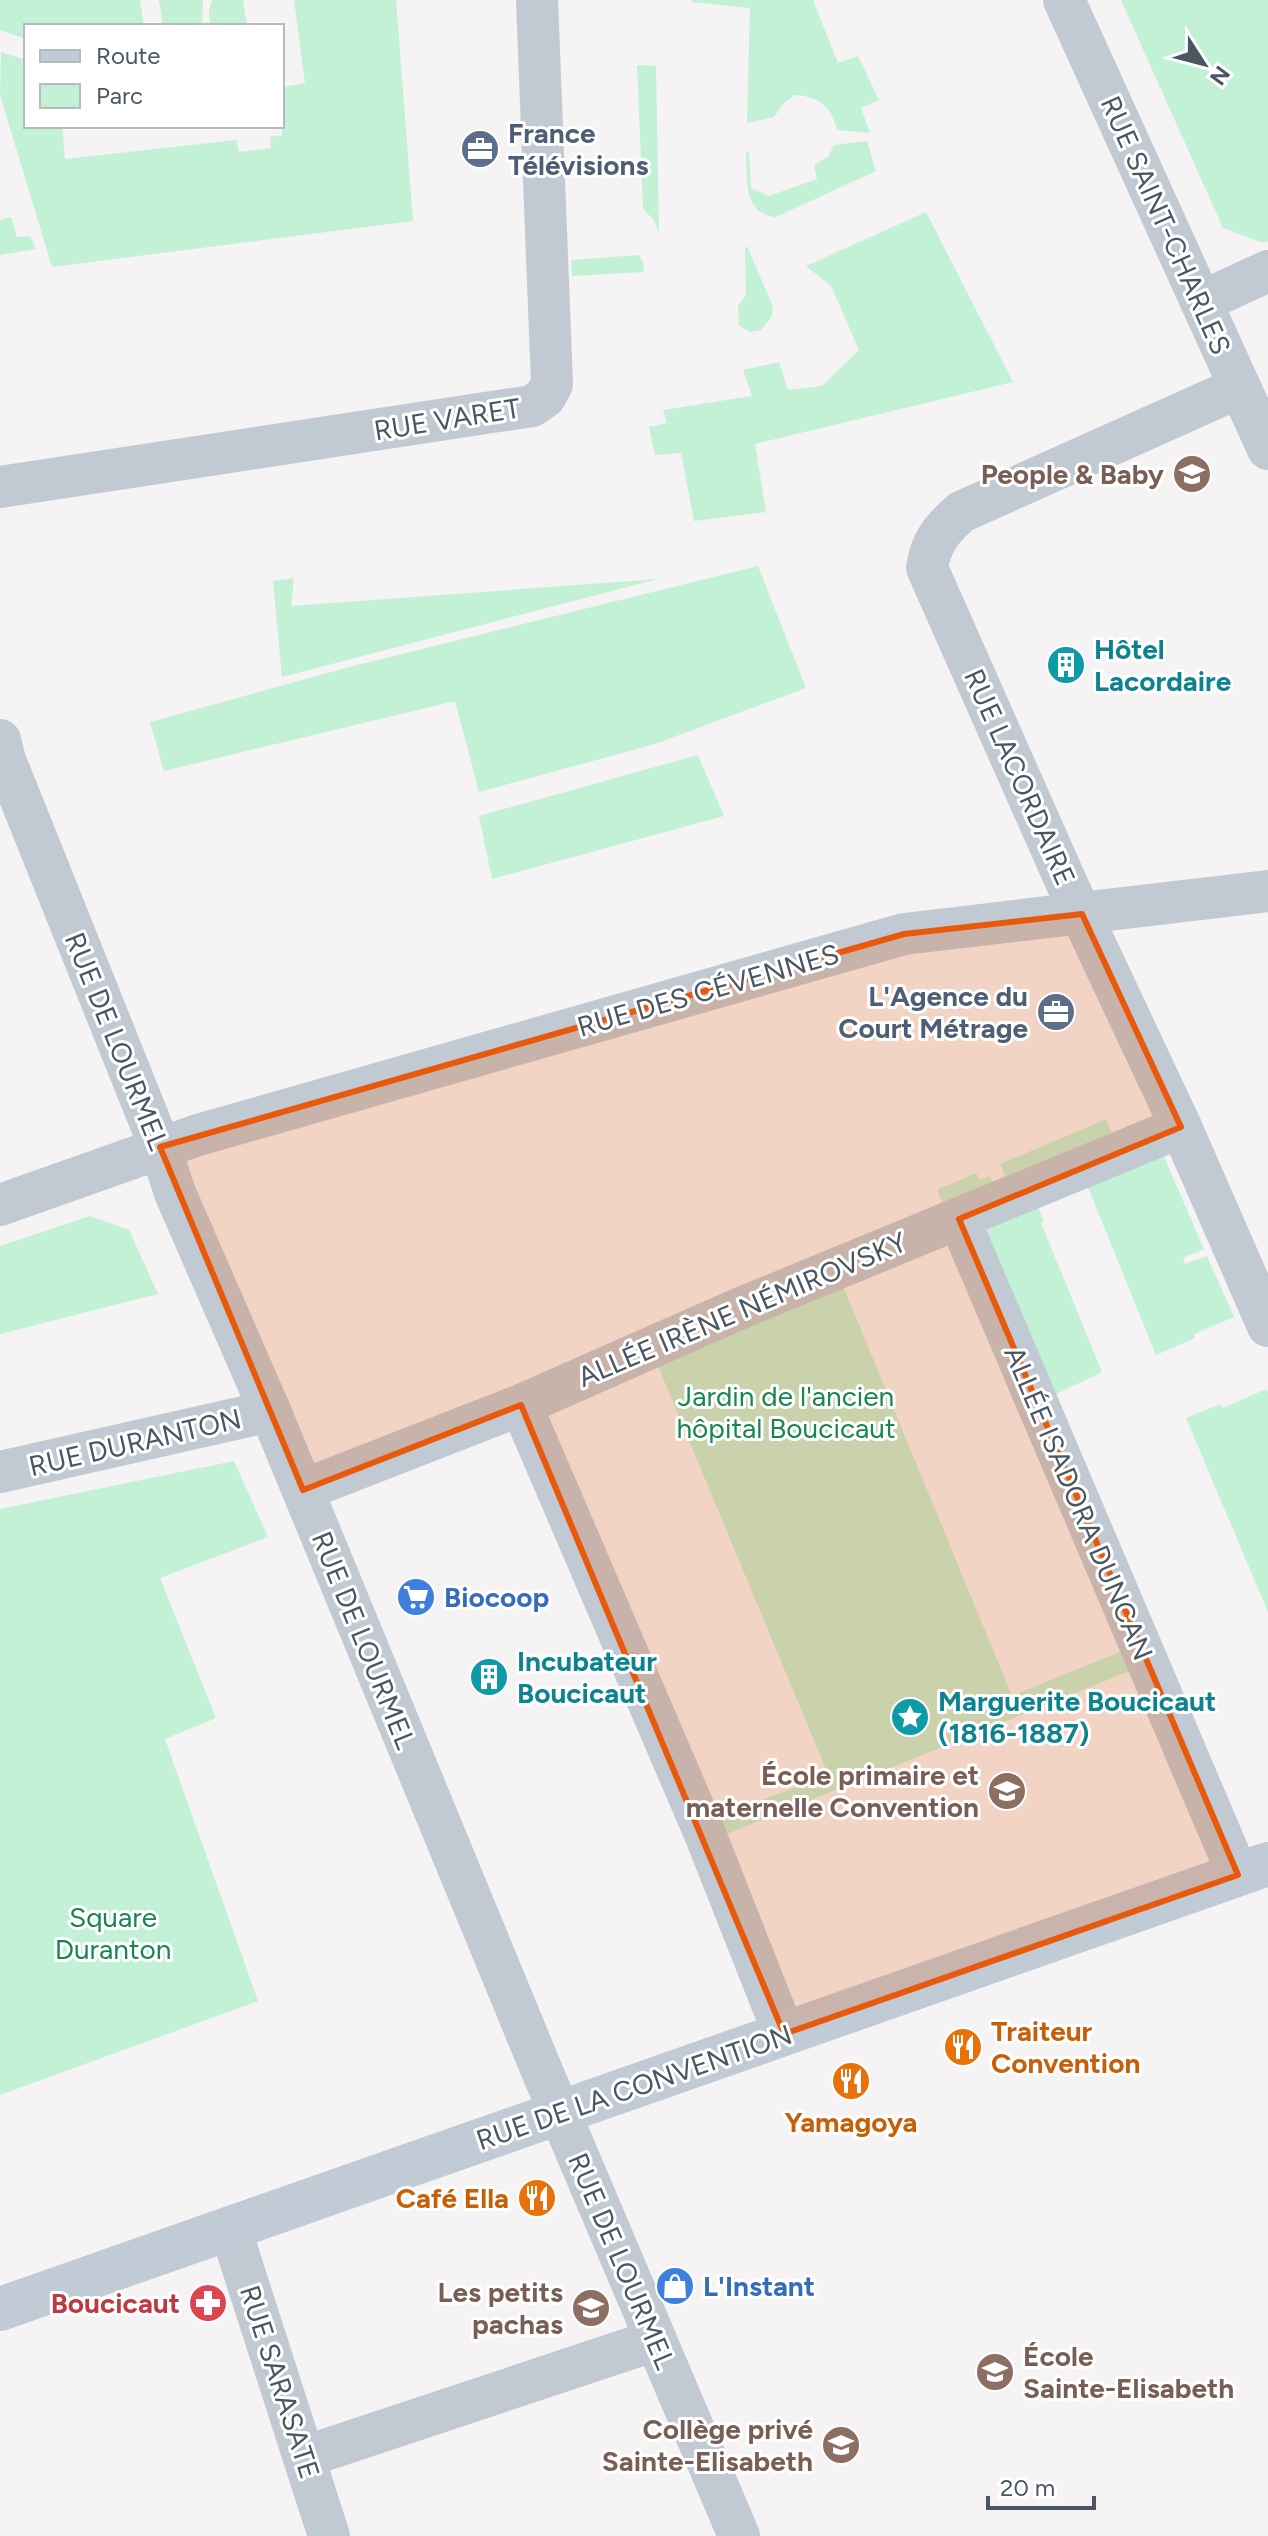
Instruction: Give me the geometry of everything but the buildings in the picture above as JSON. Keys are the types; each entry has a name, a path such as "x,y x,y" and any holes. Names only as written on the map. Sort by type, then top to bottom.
{"main road":[{"name":"RUE DE LA CONVENTION","path":"0,2309 1253,1870"}],"street":[{"name":"RUE VARET","path":"0,487 532,406 545,397 552,384 537,0"},
{"name":"RUE SAINT-CHARLES","path":"1064,0 1268,449"},
{"path":"1201,302 1268,271"},
{"name":"RUE LACORDAIRE","path":"1240,387 961,512 946,525 930,548 927,568 1268,1326"},
{"name":"RUE DE LOURMEL","path":"0,740 5,760 160,1147 175,1193 270,1411 559,2113 739,2536"},
{"name":"RUE DES CÉVENNES","path":"0,1205 160,1147 904,934 1268,891"},
{"name":"ALLÉE IRÈNE NÉMIROVSKY","path":"303,1490 521,1405 741,1308 1181,1127"},
{"name":"ALLÉE ISADORA DUNCAN","path":"959,1219 1253,1870"},
{"path":"521,1405 705,1834 784,2034"},
{"name":"RUE DURANTON","path":"0,1472 270,1411"},
{"name":"RUE SARASATE","path":"230,2228 329,2536"},
{"path":"304,2457 656,2340"}],"highlighted area":[{"path":"1082,914 1181,1127 959,1219 1238,1875 784,2034 521,1405 303,1490 160,1147 904,934"}],"green space":[{"path":"0,0 140,0 144,24 24,24 24,38 0,30"},
{"path":"159,0 203,0 202,24 163,24"},
{"path":"212,0 243,0 247,24 210,24"},
{"path":"294,0 396,0 413,221 52,267 0,95 1,52 24,59 24,128 62,128 65,159 236,140 239,152 271,148 270,137 282,135 284,128 284,87 305,83"},
{"path":"692,0 813,0 838,63 858,56 879,100 861,108 870,133 837,130 832,115 823,104 795,95 783,104 774,117 747,123 750,8"},
{"path":"1121,0 1268,0 1268,241 1263,243 1223,228"},
{"path":"637,65 656,66 659,232 653,219 643,209"},
{"path":"867,141 876,171 776,217 765,215 752,202 747,183 746,152 749,153 751,188 769,196 817,179 814,165 828,157 834,145"},
{"path":"926,212 1013,382 755,444 766,512 694,521 681,453 655,455 649,427 667,423 663,410 752,396 743,370 779,362 788,390 822,386 859,350 831,286 806,266"},
{"path":"11,217 17,237 30,236 36,249 0,255 0,220"},
{"path":"747,246 773,307 772,316 761,330 751,332 739,326 738,306 746,295"},
{"path":"639,255 644,272 572,276 571,260"},
{"path":"758,566 806,688 655,744 479,792 455,701 164,771 150,722 349,667"},
{"path":"294,578 291,606 658,579 282,677 273,581"},
{"path":"698,755 724,816 492,879 479,816"},
{"path":"1106,1119 1116,1142 1010,1187 1000,1164"},
{"path":"1164,1157 1204,1249 1183,1258 1185,1264 1207,1256 1234,1317 1156,1355 1085,1180 1128,1171"},
{"path":"976,1173 980,1180 990,1176 997,1191 946,1212 937,1190"},
{"path":"1035,1200 1044,1221 1041,1223 1102,1372 1050,1397 978,1224"},
{"path":"90,1216 129,1230 158,1294 0,1334 0,1246"},
{"name":"Jardin de l'ancien hôpital Boucicaut","path":"836,1269 1012,1696 1124,1650 1132,1670 722,1836 715,1819 828,1774 650,1347"},
{"path":"1266,1389 1268,1612 1186,1418 1220,1404 1223,1408"},
{"name":"Square Duranton","path":"234,1461 268,1537 160,1578 216,1718 165,1739 258,2001 0,2095 0,1509"}],"place":[{"name":"France Télévisions","path":"480,149"},
{"name":"People & Baby","path":"1192,474"},
{"name":"Hôtel Lacordaire","path":"1066,665"},
{"name":"L'Agence du Court Métrage","path":"1056,1012"},
{"name":"Biocoop","path":"416,1597"},
{"name":"Incubateur Boucicaut","path":"489,1677"},
{"name":"Marguerite Boucicaut (1816-1887)","path":"910,1717"},
{"name":"École primaire et maternelle Convention","path":"1007,1791"},
{"name":"Traiteur Convention","path":"963,2047"},
{"name":"Yamagoya","path":"851,2081"},
{"name":"Café Ella","path":"537,2198"},
{"name":"L'Instant","path":"675,2286"},
{"name":"Boucicaut","path":"208,2303"},
{"name":"Les petits pachas","path":"591,2308"},
{"name":"École Sainte-Elisabeth","path":"995,2372"},
{"name":"Collège privé Sainte-Elisabeth","path":"841,2445"}]}
